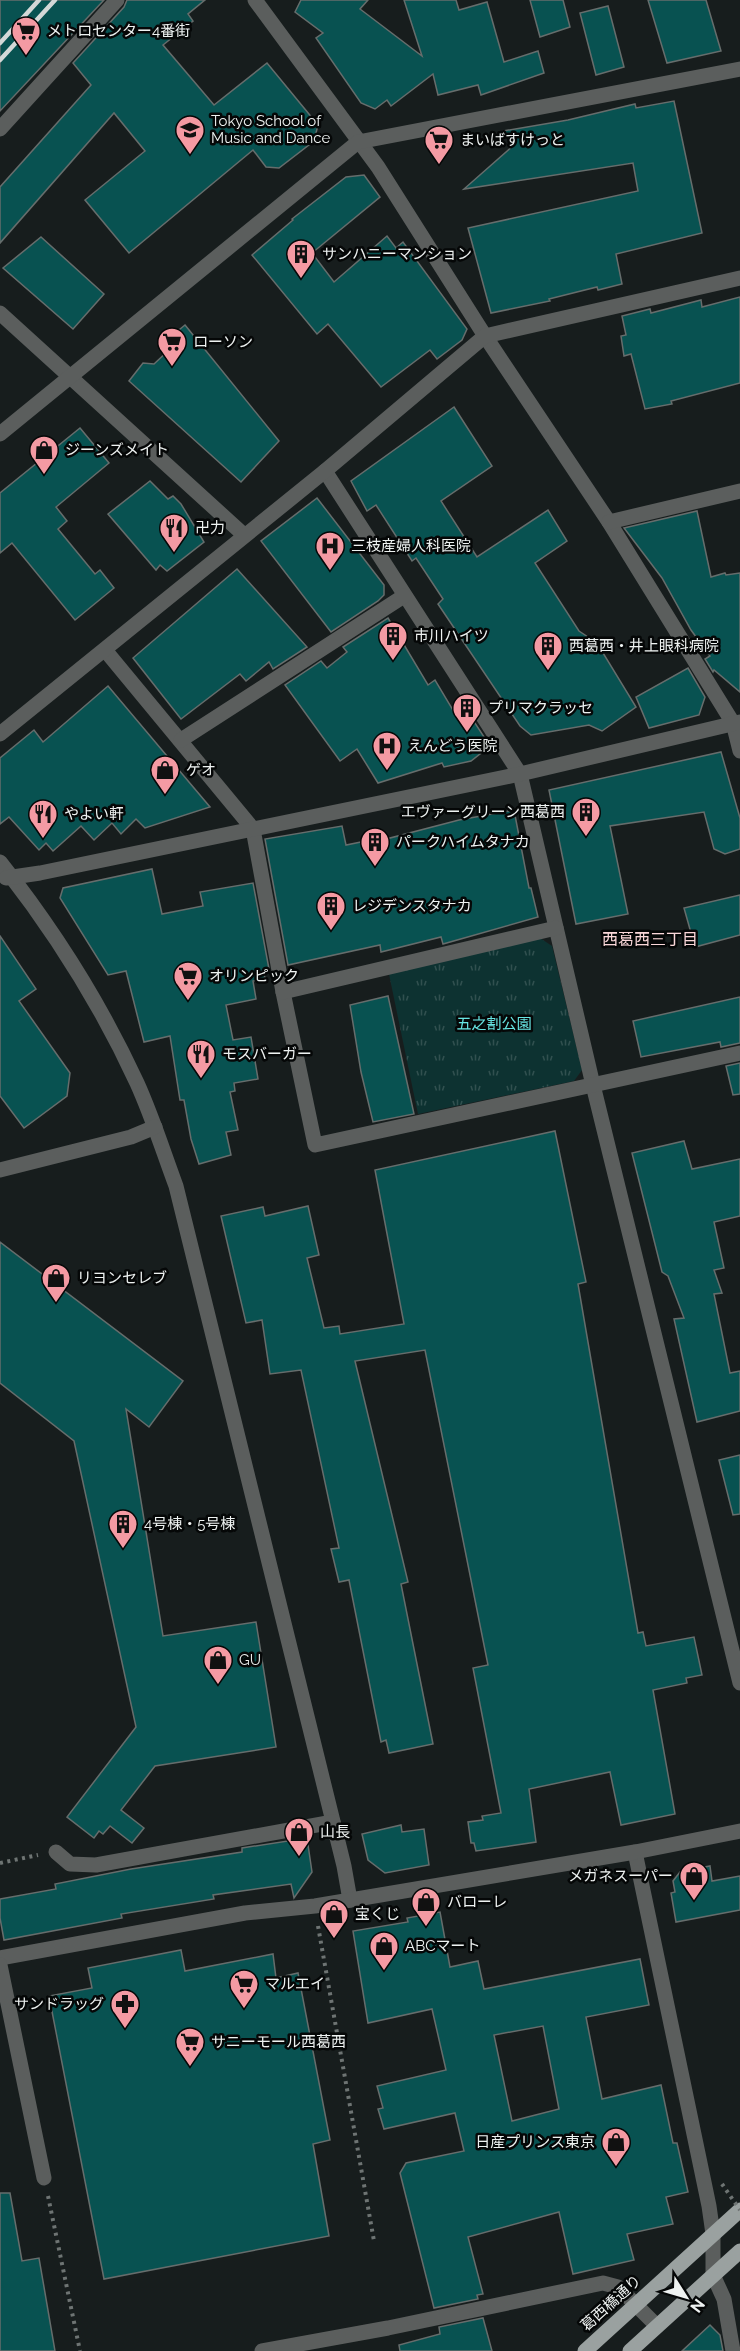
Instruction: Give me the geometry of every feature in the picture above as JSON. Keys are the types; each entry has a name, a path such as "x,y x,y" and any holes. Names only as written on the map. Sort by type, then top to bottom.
{"main road":[{"name":"葛西橋通り","path":"585,2351 740,2210"},
{"path":"630,2351 740,2251"}],"street":[{"path":"0,129 117,0"},
{"path":"255,0 378,167 485,336 609,522 737,722 740,750"},
{"path":"0,434 358,142 740,69"},
{"path":"0,734 325,471 485,336 740,278"},
{"path":"0,313 244,535"},
{"path":"325,471 520,774 593,1085 740,1683"},
{"path":"609,522 740,491"},
{"path":"181,740 404,596"},
{"path":"105,650 253,829 283,992 315,1145 740,1053"},
{"path":"6,878 40,873 520,774 737,722"},
{"path":"0,861 6,878 75,969 110,1031 137,1084 176,1186 333,1822 350,1900"},
{"path":"283,992 556,928"},
{"path":"0,1170 130,1137 155,1127"},
{"path":"56,1852 70,1864 96,1865 333,1822"},
{"path":"0,1958 245,1913 315,1906 635,1852 740,1831"},
{"path":"635,1852 713,2234 713,2275 724,2299 733,2351"},
{"path":"0,1965 44,2178"},
{"path":"262,2351 388,2328 603,2283 618,2287 657,2326"}],"path":[{"path":"0,1863 56,1852"},
{"path":"318,1926 375,2241"},
{"path":"44,2178 80,2351"},
{"path":"722,2184 740,2210"}],"green space":[{"name":"五之割公園","path":"540,938 552,946 582,1070 574,1081 418,1114 389,974"}],"building":[{"name":"メトロセンター4番街","path":"0,0 104,0 0,111"},
{"path":"127,0 205,0 188,14 193,21 163,45 214,105 267,63 318,125 314,141 279,168 266,167 253,150 129,253 85,200 145,151 114,113 0,243 0,187 91,85 73,63 124,7"},
{"path":"301,0 368,0 360,9 422,56 404,0 456,0 459,10 487,2 504,62 538,51 544,73 481,95 478,85 438,95 433,74 391,106 387,100 375,109 361,103 316,38 323,33 295,12"},
{"path":"530,0 563,0 570,27 540,37"},
{"path":"648,0 706,0 721,51 667,63"},
{"path":"608,6 624,67 596,75 580,13"},
{"path":"674,101 702,233 616,254 622,284 598,290 597,287 549,299 550,301 491,313 468,228 638,191 633,163 464,189 514,145 503,131 568,120 635,104 636,108"},
{"path":"364,175 380,197 312,253 334,282 387,236 396,248 403,242 467,329 462,340 437,359 430,350 381,387 328,324 317,334 252,255 292,219 346,177"},
{"path":"41,237 104,294 73,329 3,268"},
{"path":"740,297 740,383 671,401 672,404 645,409 631,354 624,356 621,336 626,335 622,316 650,309 651,313 701,300 702,307"},
{"path":"185,325 279,441 241,482 129,381 143,363 154,364 170,349 168,339"},
{"path":"454,407 492,466 441,501 477,557 548,510 567,541 535,563 579,631 597,643 636,707 602,731 589,725 531,735 520,726 438,604 443,599 416,558 412,561 376,505 367,511 351,481"},
{"path":"80,428 109,463 56,507 67,521 58,529 95,574 100,570 114,588 75,620 12,543 0,553 0,493"},
{"path":"150,481 168,499 173,496 181,504 204,542 167,571 160,565 156,570 108,514"},
{"name":"三枝産婦人科医院","path":"317,498 384,585 384,595 378,601 331,632 261,541"},
{"path":"697,511 711,577 725,573 726,575 740,573 740,692 714,670 713,672 705,659 710,656 691,630 662,578 624,528"},
{"path":"237,569 307,647 273,669 269,662 246,681 240,674 181,719 133,658"},
{"path":"388,618 428,685 435,680 463,727 473,720 490,746 471,761 444,767 442,763 378,783 357,749 340,761 285,685 321,661 327,668 347,652 343,647"},
{"path":"688,668 705,697 699,715 649,728 636,697"},
{"path":"108,686 210,807 145,828 136,819 121,834 112,823 94,840 81,826 53,851 46,843 39,850 9,817 0,824 0,758 34,730 43,742"},
{"name":"エヴァーグリーン西葛西","path":"721,752 740,818 740,849 725,854 714,849 704,812 610,826 628,914 576,924 549,790"},
{"path":"514,810 529,888 531,888 538,917 443,944 441,937 381,952 380,945 288,965 265,839 342,826 346,845 385,837 386,839 459,820"},
{"path":"152,869 162,914 203,906 200,892 253,883 269,969 263,970 265,978 253,981 256,999 226,1005 233,1040 251,1037 258,1079 234,1083 235,1091 230,1092 238,1130 226,1132 231,1155 199,1164 191,1139 184,1100 180,1100 170,1036 144,1042 126,971 108,975 60,898 63,888"},
{"path":"740,895 740,935 695,947 684,908"},
{"path":"0,936 36,989 19,1001 70,1073 67,1096 24,1128 0,1096"},
{"path":"388,996 414,1114 373,1122 361,1072 350,1005"},
{"path":"740,997 740,1043 721,1047 720,1042 641,1057 633,1021"},
{"path":"740,1063 740,1094 733,1095 726,1066"},
{"path":"555,1131 586,1282 578,1284 638,1633 643,1632 646,1646 694,1637 702,1675 686,1678 687,1683 653,1690 675,1814 621,1825 610,1772 529,1789 536,1842 476,1851 474,1843 471,1843 468,1822 483,1820 482,1816 501,1813 473,1668 488,1665 425,1350 355,1361 408,1582 401,1584 433,1744 389,1753 386,1740 381,1742 349,1580 339,1582 331,1549 339,1548 301,1370 270,1374 262,1320 246,1323 221,1216 263,1207 265,1216 308,1206 319,1255 307,1258 324,1328 339,1326 340,1334 404,1324 375,1170"},
{"path":"684,1141 692,1169 740,1159 740,1216 714,1222 724,1268 714,1270 722,1293 714,1294 730,1373 740,1371 740,1411 697,1422 674,1319 684,1318 668,1276 662,1272 632,1153"},
{"name":"4号棟・5号棟","path":"0,1242 183,1381 149,1427 126,1409 163,1636 256,1622 276,1747 155,1766 121,1810 144,1828 132,1843 110,1826 103,1834 99,1831 94,1838 67,1817 136,1727 74,1441 0,1383"},
{"path":"740,1455 740,1514 733,1515 719,1460"},
{"path":"401,1825 402,1832 424,1829 429,1865 385,1873 368,1860 362,1834"},
{"path":"307,1838 312,1872 294,1898 291,1884 213,1895 214,1899 121,1914 122,1918 4,1940 0,1918 0,1899 56,1889 55,1884 131,1869 242,1852 242,1848"},
{"name":"メガネスーパー","path":"710,1866 712,1881 740,1876 740,1910 676,1922 671,1893 675,1892 673,1881 680,1872"},
{"path":"440,1912 450,1967 478,1961 484,1989 640,1959 649,2005 586,2017 602,2099 661,2085 673,2143 677,2143 688,2192 666,2197 673,2224 627,2234 634,2260 573,2274 559,2212 468,2237 483,2294 477,2295 478,2299 434,2308 400,2173 406,2163 464,2151 455,2113 384,2129 378,2109 383,2108 377,2086 446,2070 432,2009 368,2023 353,1931 408,1922 407,1918","holes":["543,2026 559,2109 512,2121 494,2035"]},
{"name":"サニーモール西葛西","path":"181,1950 185,1971 273,1954 276,1978 298,1973 330,2140 313,2144 329,2236 104,2279 49,1996 92,1988 88,1968"},
{"path":"0,2193 10,2193 22,2261 39,2258 55,2351 0,2351"},
{"path":"483,2318 492,2351 400,2351 399,2345 440,2334 439,2327"},
{"path":"710,2325 720,2335 723,2351 682,2351"}],"railway":[{"path":"0,43 39,0"},
{"path":"0,60 55,0"}],"place":[{"name":"メトロセンター4番街","path":"26,56"},
{"name":"Tokyo School of Music and Dance","path":"190,156"},
{"name":"まいばすけっと","path":"439,166"},
{"name":"サンハニーマンション","path":"301,280"},
{"name":"ローソン","path":"172,368"},
{"name":"ジーンズメイト","path":"44,476"},
{"name":"卍力","path":"174,554"},
{"name":"三枝産婦人科医院","path":"330,572"},
{"name":"市川ハイツ","path":"393,662"},
{"name":"西葛西・井上眼科病院","path":"548,672"},
{"name":"プリマクラッセ","path":"467,734"},
{"name":"えんどう医院","path":"387,772"},
{"name":"ゲオ","path":"165,796"},
{"name":"エヴァーグリーン西葛西","path":"586,838"},
{"name":"やよい軒","path":"43,840"},
{"name":"パークハイムタナカ","path":"375,868"},
{"name":"レジデンスタナカ","path":"331,932"},
{"name":"オリンピック","path":"188,1002"},
{"name":"モスバーガー","path":"201,1080"},
{"name":"リヨンセレブ","path":"56,1304"},
{"name":"4号棟・5号棟","path":"123,1550"},
{"name":"GU","path":"218,1686"},
{"name":"山長","path":"299,1858"},
{"name":"メガネスーパー","path":"694,1902"},
{"name":"バローレ","path":"426,1928"},
{"name":"宝くじ","path":"334,1940"},
{"name":"ABCマート","path":"384,1972"},
{"name":"マルエイ","path":"244,2010"},
{"name":"サンドラッグ","path":"125,2030"},
{"name":"サニーモール西葛西","path":"190,2068"},
{"name":"日産プリンス東京","path":"616,2168"}],"district":[{"name":"西葛西三丁目","path":"650,939"}]}
